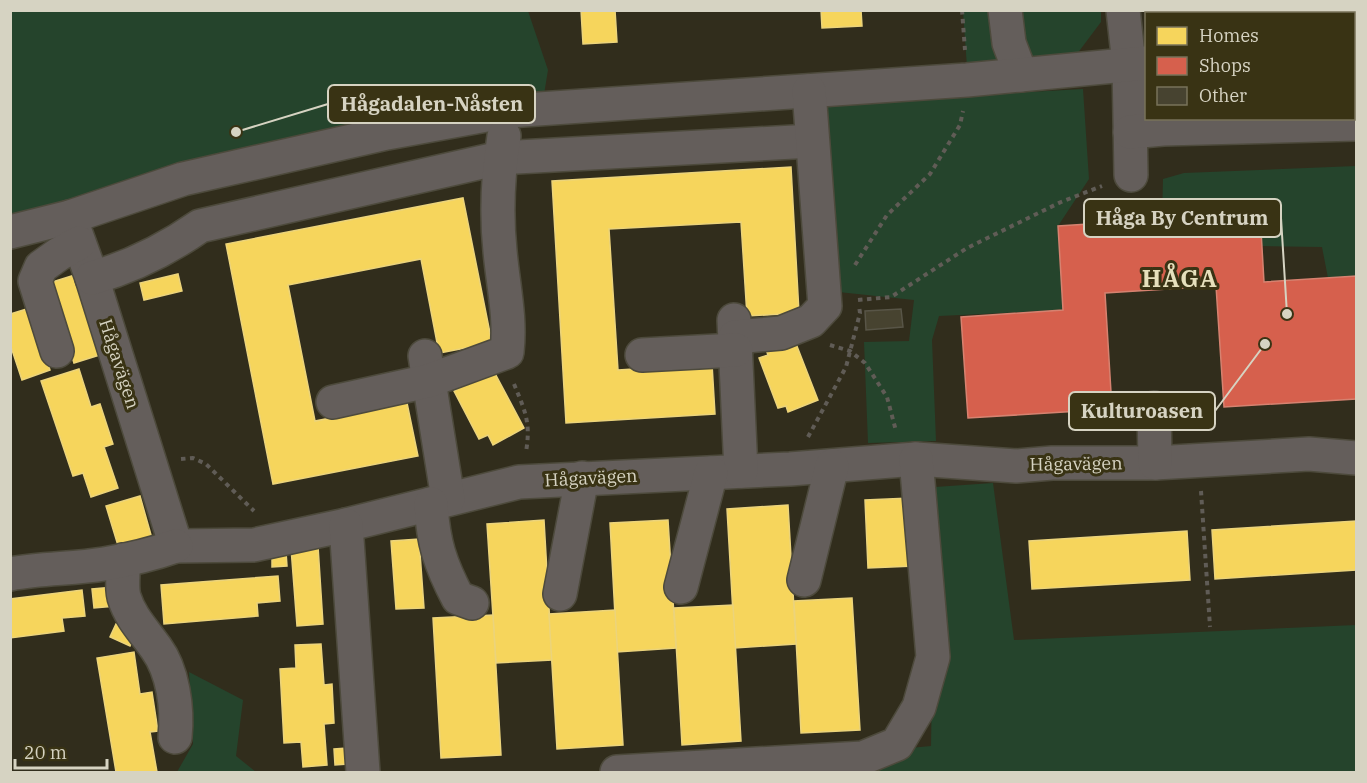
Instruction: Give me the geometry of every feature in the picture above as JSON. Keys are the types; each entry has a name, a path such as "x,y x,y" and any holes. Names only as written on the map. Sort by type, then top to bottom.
{"street":[{"path":"1005,10 1009,43 1021,75"},
{"path":"1123,10 1138,64 1130,132 1131,175"},
{"path":"10,232 75,230 183,179 387,133 508,111 967,80 1138,64"},
{"path":"642,355 735,336 781,333 811,321 825,306 809,91"},
{"path":"333,402 427,368 498,356 507,352 509,331 497,219 500,158 508,111"},
{"path":"1130,132 1162,129 1356,124"},
{"path":"92,278 111,273 170,247 200,226 500,158 812,141"},
{"path":"57,351 23,282 58,254 75,230"},
{"name":"Hågavägen","path":"75,230 176,546 254,545 346,525 519,482 790,469 908,459 1016,466 1052,463 1155,463 1309,454 1356,458"},
{"path":"681,587 726,472 735,336"},
{"path":"427,368 439,501 435,545 446,575 458,598 472,603"},
{"path":"1154,408 1155,463"},
{"path":"617,772 863,758 897,744 919,708 933,657 908,459"},
{"path":"804,580 832,466"},
{"path":"560,594 582,478"},
{"path":"346,525 363,772"},
{"path":"10,574 35,569 102,564 154,554 176,546"},
{"path":"123,560 124,595 143,631 157,649 168,670 174,703 175,737"}],"path":[{"path":"856,276 855,265 886,215 930,174 960,125 967,80"},
{"path":"790,469 846,367 860,313 858,300 891,297 967,248 1007,227 1061,202 1131,175"},
{"path":"800,325 818,341 850,351 865,363 887,397 908,459"},
{"path":"498,356 524,408 530,430 519,482"},
{"path":"150,463 193,458 206,464 256,513 292,536"},
{"path":"1199,460 1210,627"}],"green space":[{"path":"10,11 528,11 548,70 540,119 382,145 11,239"},
{"path":"963,11 1101,11 1101,22 1074,58 967,67"},
{"path":"1274,11 1356,11 1356,22 1355,12"},
{"path":"1083,89 1089,179 1058,226 1063,310 939,316 932,340 936,441 868,443 864,342 909,341 914,300 829,291 826,103"},
{"path":"1356,166 1356,276 1328,278 1322,247 1262,246 1162,219 1163,179 1184,173"},
{"path":"993,483 1014,640 1356,625 1356,772 653,772 931,746 935,487"},
{"path":"189,672 243,700 236,756 256,772 177,772 193,744"}],"building: Homes":[{"path":"581,10 615,10 617,42 583,44"},
{"path":"821,10 861,10 862,26 822,28"},
{"path":"791,167 799,313 747,316 741,222 609,229 618,370 712,364 715,414 566,423 552,181"},
{"path":"463,198 492,343 439,353 421,259 288,285 315,421 407,403 418,456 273,484 226,244"},
{"path":"78,274 103,354 74,363 49,283"},
{"path":"178,274 182,291 144,300 140,283"},
{"path":"30,308 50,370 22,380 10,344 10,314"},
{"path":"793,336 818,400 788,412 786,406 778,408 759,358 768,355 765,347"},
{"path":"490,364 524,428 493,445 488,435 479,439 454,391 463,386 460,380"},
{"path":"79,369 91,407 100,404 113,444 104,447 118,488 91,497 83,473 73,476 41,381"},
{"path":"140,496 153,542 120,552 106,506"},
{"path":"910,498 914,566 868,568 865,500"},
{"path":"788,505 796,644 735,648 727,509"},
{"path":"544,520 552,660 496,663 487,524"},
{"path":"668,520 676,648 617,652 610,523"},
{"path":"1356,521 1356,570 1215,579 1212,530"},
{"path":"1187,531 1190,580 1032,589 1029,541"},
{"path":"419,539 424,608 396,609 391,541"},
{"path":"318,546 323,624 297,626 291,548"},
{"path":"286,552 287,566 272,567 272,553"},
{"path":"278,576 280,601 257,603 258,616 164,624 161,585"},
{"path":"114,587 116,606 94,608 92,589"},
{"path":"82,590 85,616 62,618 64,631 10,638 10,599"},
{"path":"852,598 860,730 801,733 794,601"},
{"path":"733,605 741,741 682,745 674,608"},
{"path":"615,610 623,745 557,749 549,614"},
{"path":"493,615 501,755 441,758 433,618"},
{"path":"116,624 136,632 130,646 110,637"},
{"path":"321,644 324,685 332,684 334,723 324,724 327,765 303,767 301,742 284,743 280,669 296,668 295,645"},
{"path":"134,652 140,694 152,692 158,731 150,732 157,772 116,772 97,658"},
{"path":"347,748 348,764 335,765 334,749"}],"building: Shops":[{"path":"1260,213 1264,282 1356,276 1356,399 1224,407 1216,286 1105,293 1112,409 968,418 961,317 1063,310 1058,226"}],"building: Other":[{"path":"901,309 903,327 866,330 865,311"}],"place":[{"name":"Hågadalen-Nåsten","path":"236,132"},
{"name":"Håga By Centrum","path":"1287,314"},
{"name":"Kulturoasen","path":"1265,344"}],"district":[{"name":"HÅGA","path":"1180,279"}]}
